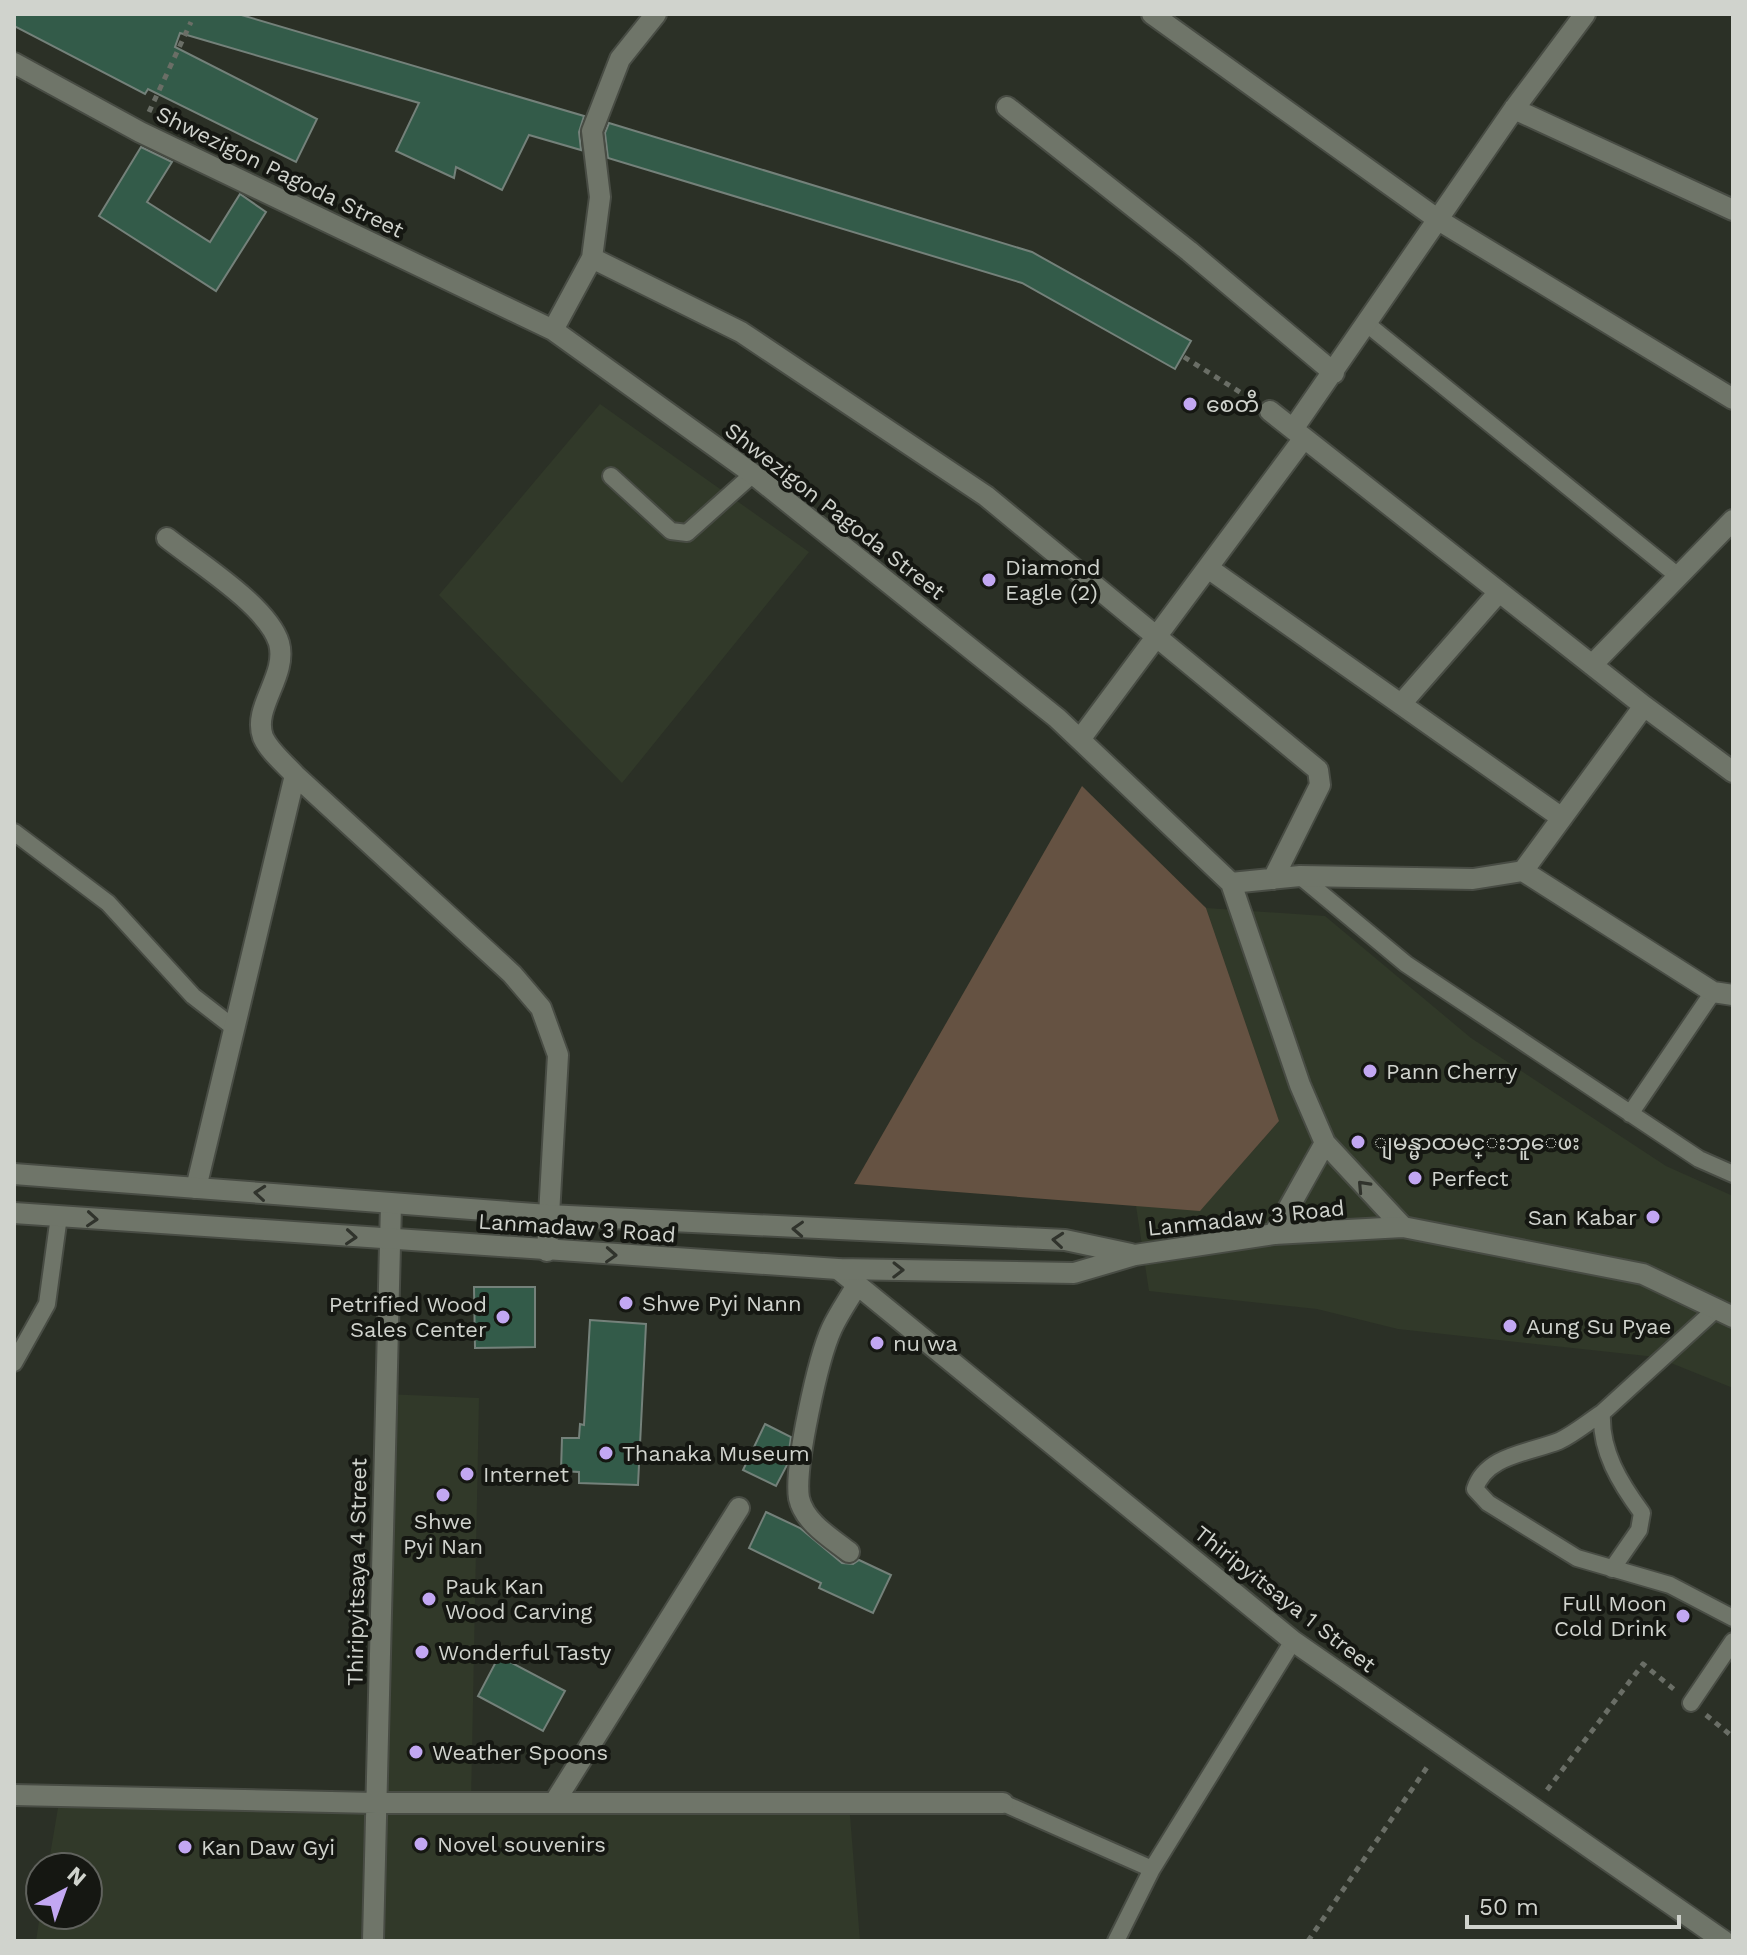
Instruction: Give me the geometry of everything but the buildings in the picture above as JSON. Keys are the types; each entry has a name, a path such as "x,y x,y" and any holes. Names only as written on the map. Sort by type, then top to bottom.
{"street":[{"path":"553,330 592,258 600,197 592,131 620,59 656,14"},
{"path":"1152,14 1440,221 1733,399"},
{"path":"1081,738 1208,568 1299,434 1367,324 1514,109 1585,14"},
{"name":"Shwezigon Pagoda Street","path":"14,63 140,132 553,330 753,474 1081,738 1231,883 1300,1085 1325,1143 1403,1227"},
{"path":"1007,107 1189,251 1334,373"},
{"path":"1514,109 1733,210"},
{"path":"592,258 741,332 986,496 1318,770 1320,785 1273,879"},
{"path":"1270,411 1644,706 1733,772"},
{"path":"1592,665 1733,520"},
{"path":"167,538 254,608 270,626 279,644 278,672 259,722 264,741 295,775 512,974 541,1008 558,1055 547,1251"},
{"path":"1208,568 1562,818"},
{"path":"1401,704 1499,592"},
{"path":"1523,871 1644,706"},
{"path":"196,1188 295,775"},
{"path":"1231,883 1300,876 1473,879 1523,871 1723,994"},
{"path":"1274,1234 1325,1143"},
{"name":"Lanmadaw 3 Road","path":"14,1174 548,1215 1065,1240 1135,1255"},
{"name":"Thiripyitsaya 4 Street","path":"373,1941 391,1204"},
{"name":"Lanmadaw 3 Road","path":"14,1213 838,1269 1074,1273 1135,1255 1274,1234 1403,1227 1643,1274 1725,1313"},
{"name":"Thiripyitsaya 1 Street","path":"838,1269 1293,1641 1724,1941"},
{"path":"849,1552 814,1523 799,1497 804,1445 823,1356 832,1328 857,1285"},
{"path":"554,1803 739,1508"},
{"path":"14,1795 375,1803 1003,1803"}],"lane":[{"path":"1367,324 1678,576"},
{"path":"611,476 671,531 687,533 753,474"},
{"path":"14,832 108,903 193,996 233,1027"},
{"path":"1300,876 1406,964 1699,1159 1733,1174"},
{"path":"1630,1114 1723,994"},
{"path":"14,1363 47,1304 59,1216"},
{"path":"1725,1313 1602,1413 1561,1440 1493,1464 1479,1476 1475,1489 1488,1503 1577,1558 1670,1585 1733,1618"},
{"path":"1602,1413 1601,1438 1627,1493 1642,1513 1639,1530 1612,1569"},
{"path":"1116,1941 1152,1869 1293,1641"},
{"path":"1691,1703 1733,1641"},
{"path":"1003,1803 1152,1869"}],"path":[{"path":"140,132 191,22"},
{"path":"1184,357 1270,411"},
{"path":"1533,1808 1643,1664 1733,1737"},
{"path":"1308,1941 1442,1745"}],"shaded area":[{"path":"600,404 809,552 622,783 439,595"},
{"path":"1082,786 1206,908 1279,1121 1200,1211 854,1184"},
{"path":"1206,908 1325,916 1471,1038 1666,1166 1733,1196 1733,1388 1656,1357 1398,1329 1317,1309 1149,1291 1136,1206 1213,1196 1279,1121"},
{"path":"385,1394 479,1398 471,1803 849,1803 860,1941 36,1941 38,1931 104,1931 104,1851 51,1851 60,1796 375,1803"}],"place":[{"name":"စေတီ","path":"1190,404"},
{"name":"Diamond Eagle (2)","path":"989,580"},
{"name":"Pann Cherry","path":"1370,1071"},
{"name":"ျမန္မာထမင္းဘူေဖး","path":"1358,1142"},
{"name":"Perfect","path":"1415,1178"},
{"name":"San Kabar","path":"1653,1217"},
{"name":"Shwe Pyi Nann","path":"626,1303"},
{"name":"Petrified Wood Sales Center","path":"503,1317"},
{"name":"Aung Su Pyae","path":"1510,1326"},
{"name":"nu wa","path":"877,1343"},
{"name":"Thanaka Museum","path":"606,1453"},
{"name":"Internet","path":"467,1474"},
{"name":"Shwe Pyi Nan","path":"443,1495"},
{"name":"Pauk Kan Wood Carving","path":"429,1599"},
{"name":"Full Moon Cold Drink","path":"1683,1616"},
{"name":"Wonderful Tasty","path":"422,1652"},
{"name":"Weather Spoons","path":"416,1752"},
{"name":"Novel souvenirs","path":"421,1844"},
{"name":"Kan Daw Gyi","path":"185,1847"}]}
